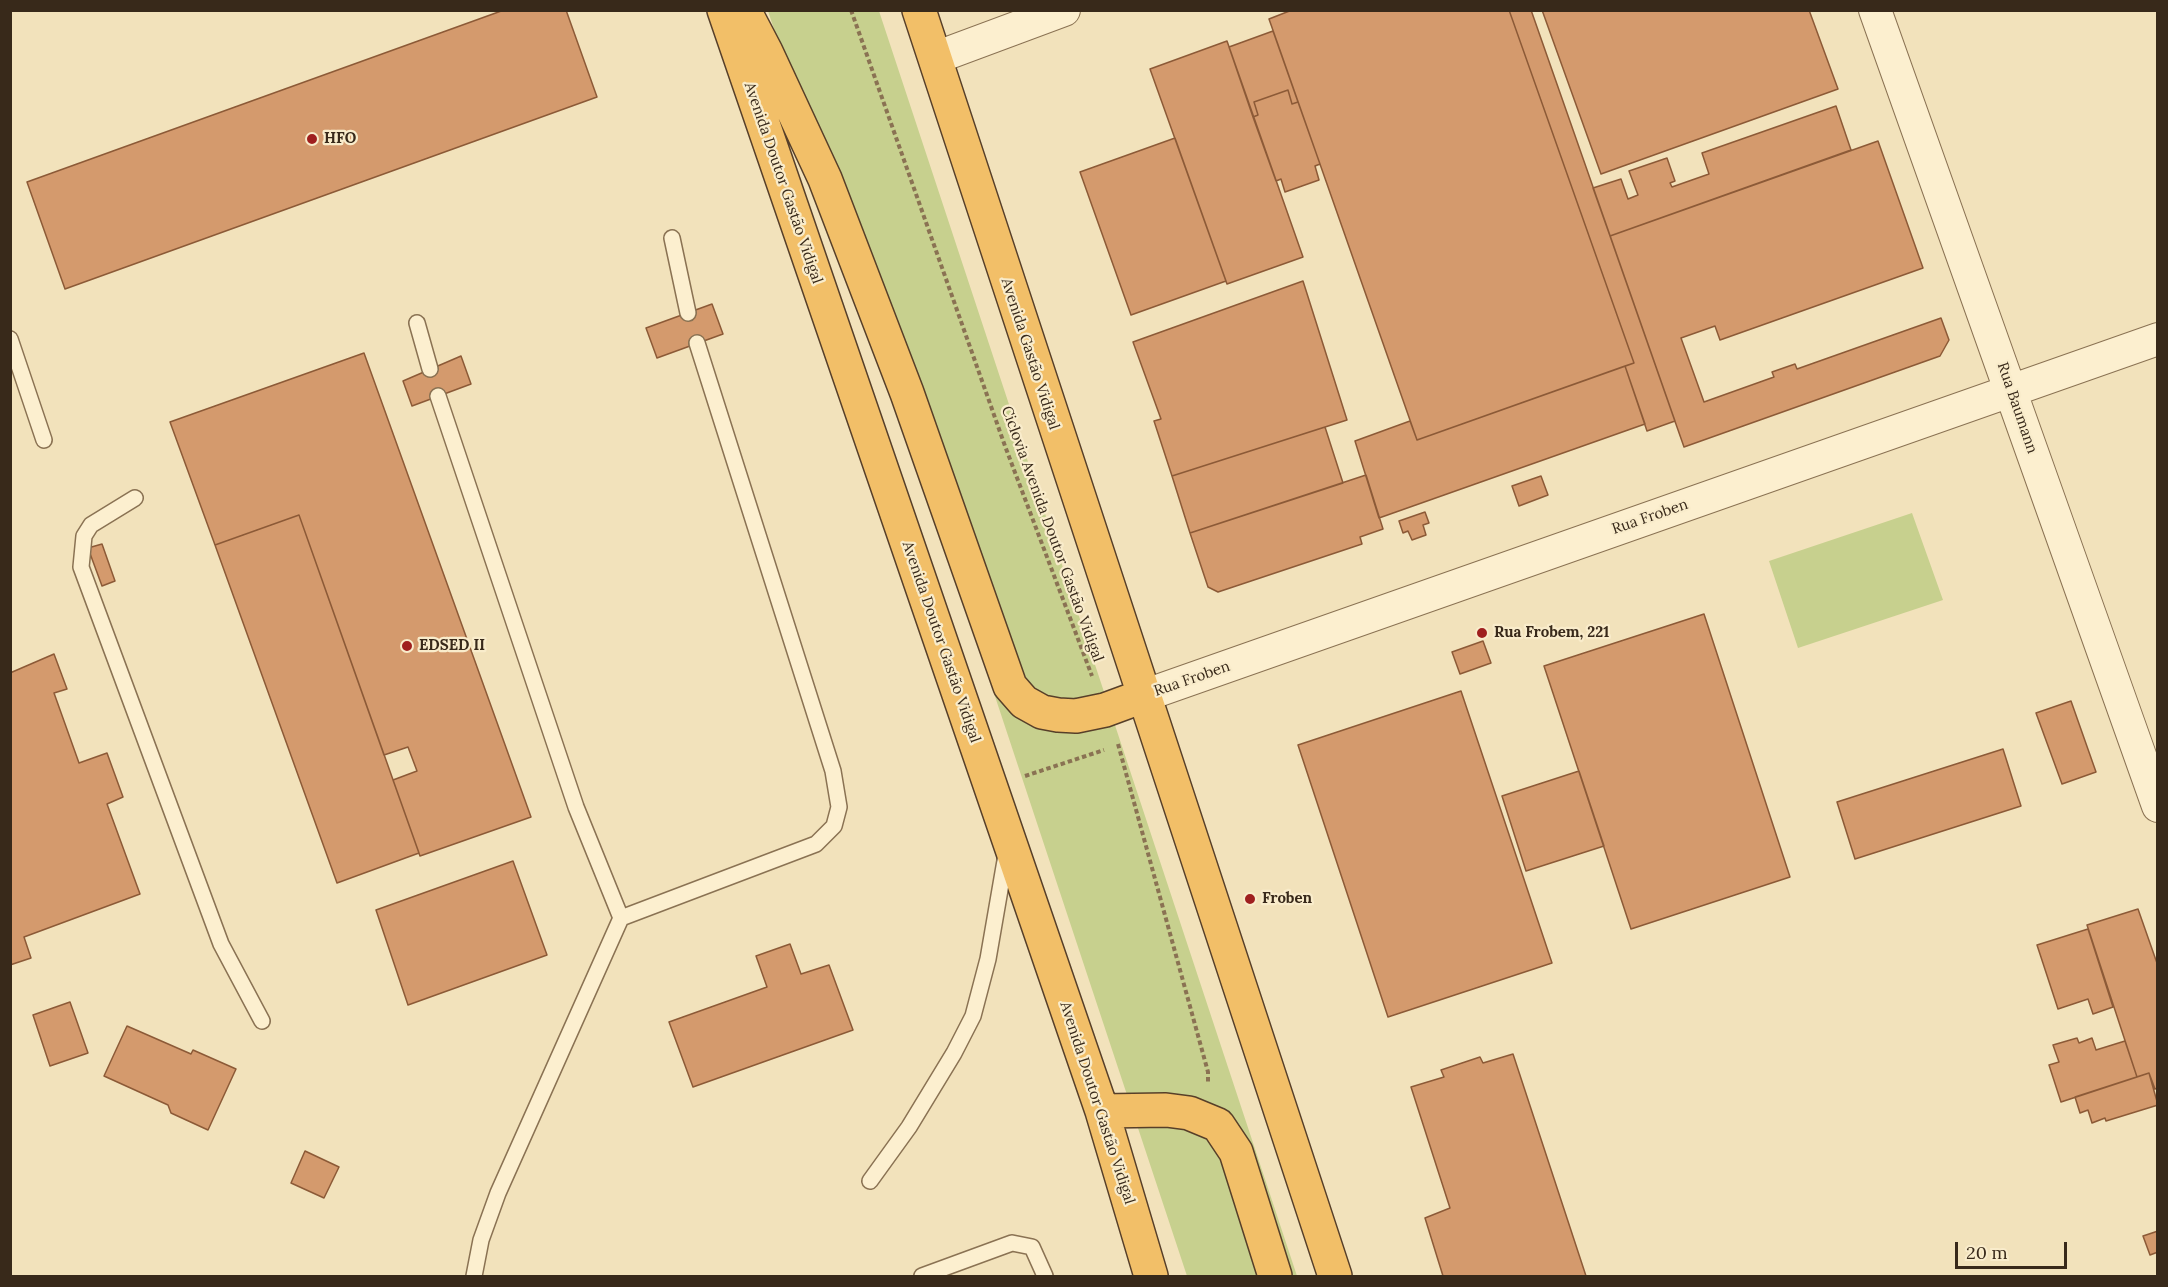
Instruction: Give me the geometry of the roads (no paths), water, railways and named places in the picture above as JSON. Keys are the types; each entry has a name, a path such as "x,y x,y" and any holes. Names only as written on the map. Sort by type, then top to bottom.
{"highway":[{"name":"Avenida Doutor Gastão Vidigal","path":"724,10 1102,1111 1151,1276"},
{"path":"744,10 766,52 829,190 907,393 1010,686 1024,702 1042,712 1076,716 1105,711 1143,696 1335,1276"},
{"name":"Avenida Gastão Vidigal","path":"918,10 1143,696"},
{"path":"1102,1111 1166,1110 1189,1113 1218,1125 1236,1152 1275,1276"}],"street":[{"path":"934,58 1064,10"},
{"name":"Rua Baumann","path":"1875,10 2157,806"},
{"name":"Rua Froben","path":"1143,696 2157,339"}],"lane":[{"path":"672,238 688,313"},
{"path":"417,323 430,369"},
{"path":"10,339 44,440"},
{"path":"474,1276 481,1240 498,1193 621,918 816,844 834,826 839,807 833,771 698,343"},
{"path":"438,396 576,807 621,918"},
{"path":"135,498 91,525 84,536 81,567 221,944 262,1021"},
{"path":"870,1181 909,1127 954,1053 973,1016 998,912 1008,840"},
{"path":"922,1276 1012,1243 1032,1247 1045,1276"}],"place":[{"name":"HFO","path":"312,139"},
{"name":"Rua Frobem, 221","path":"1482,633"},
{"name":"EDSED II","path":"407,646"},
{"name":"Froben","path":"1250,899"}]}
